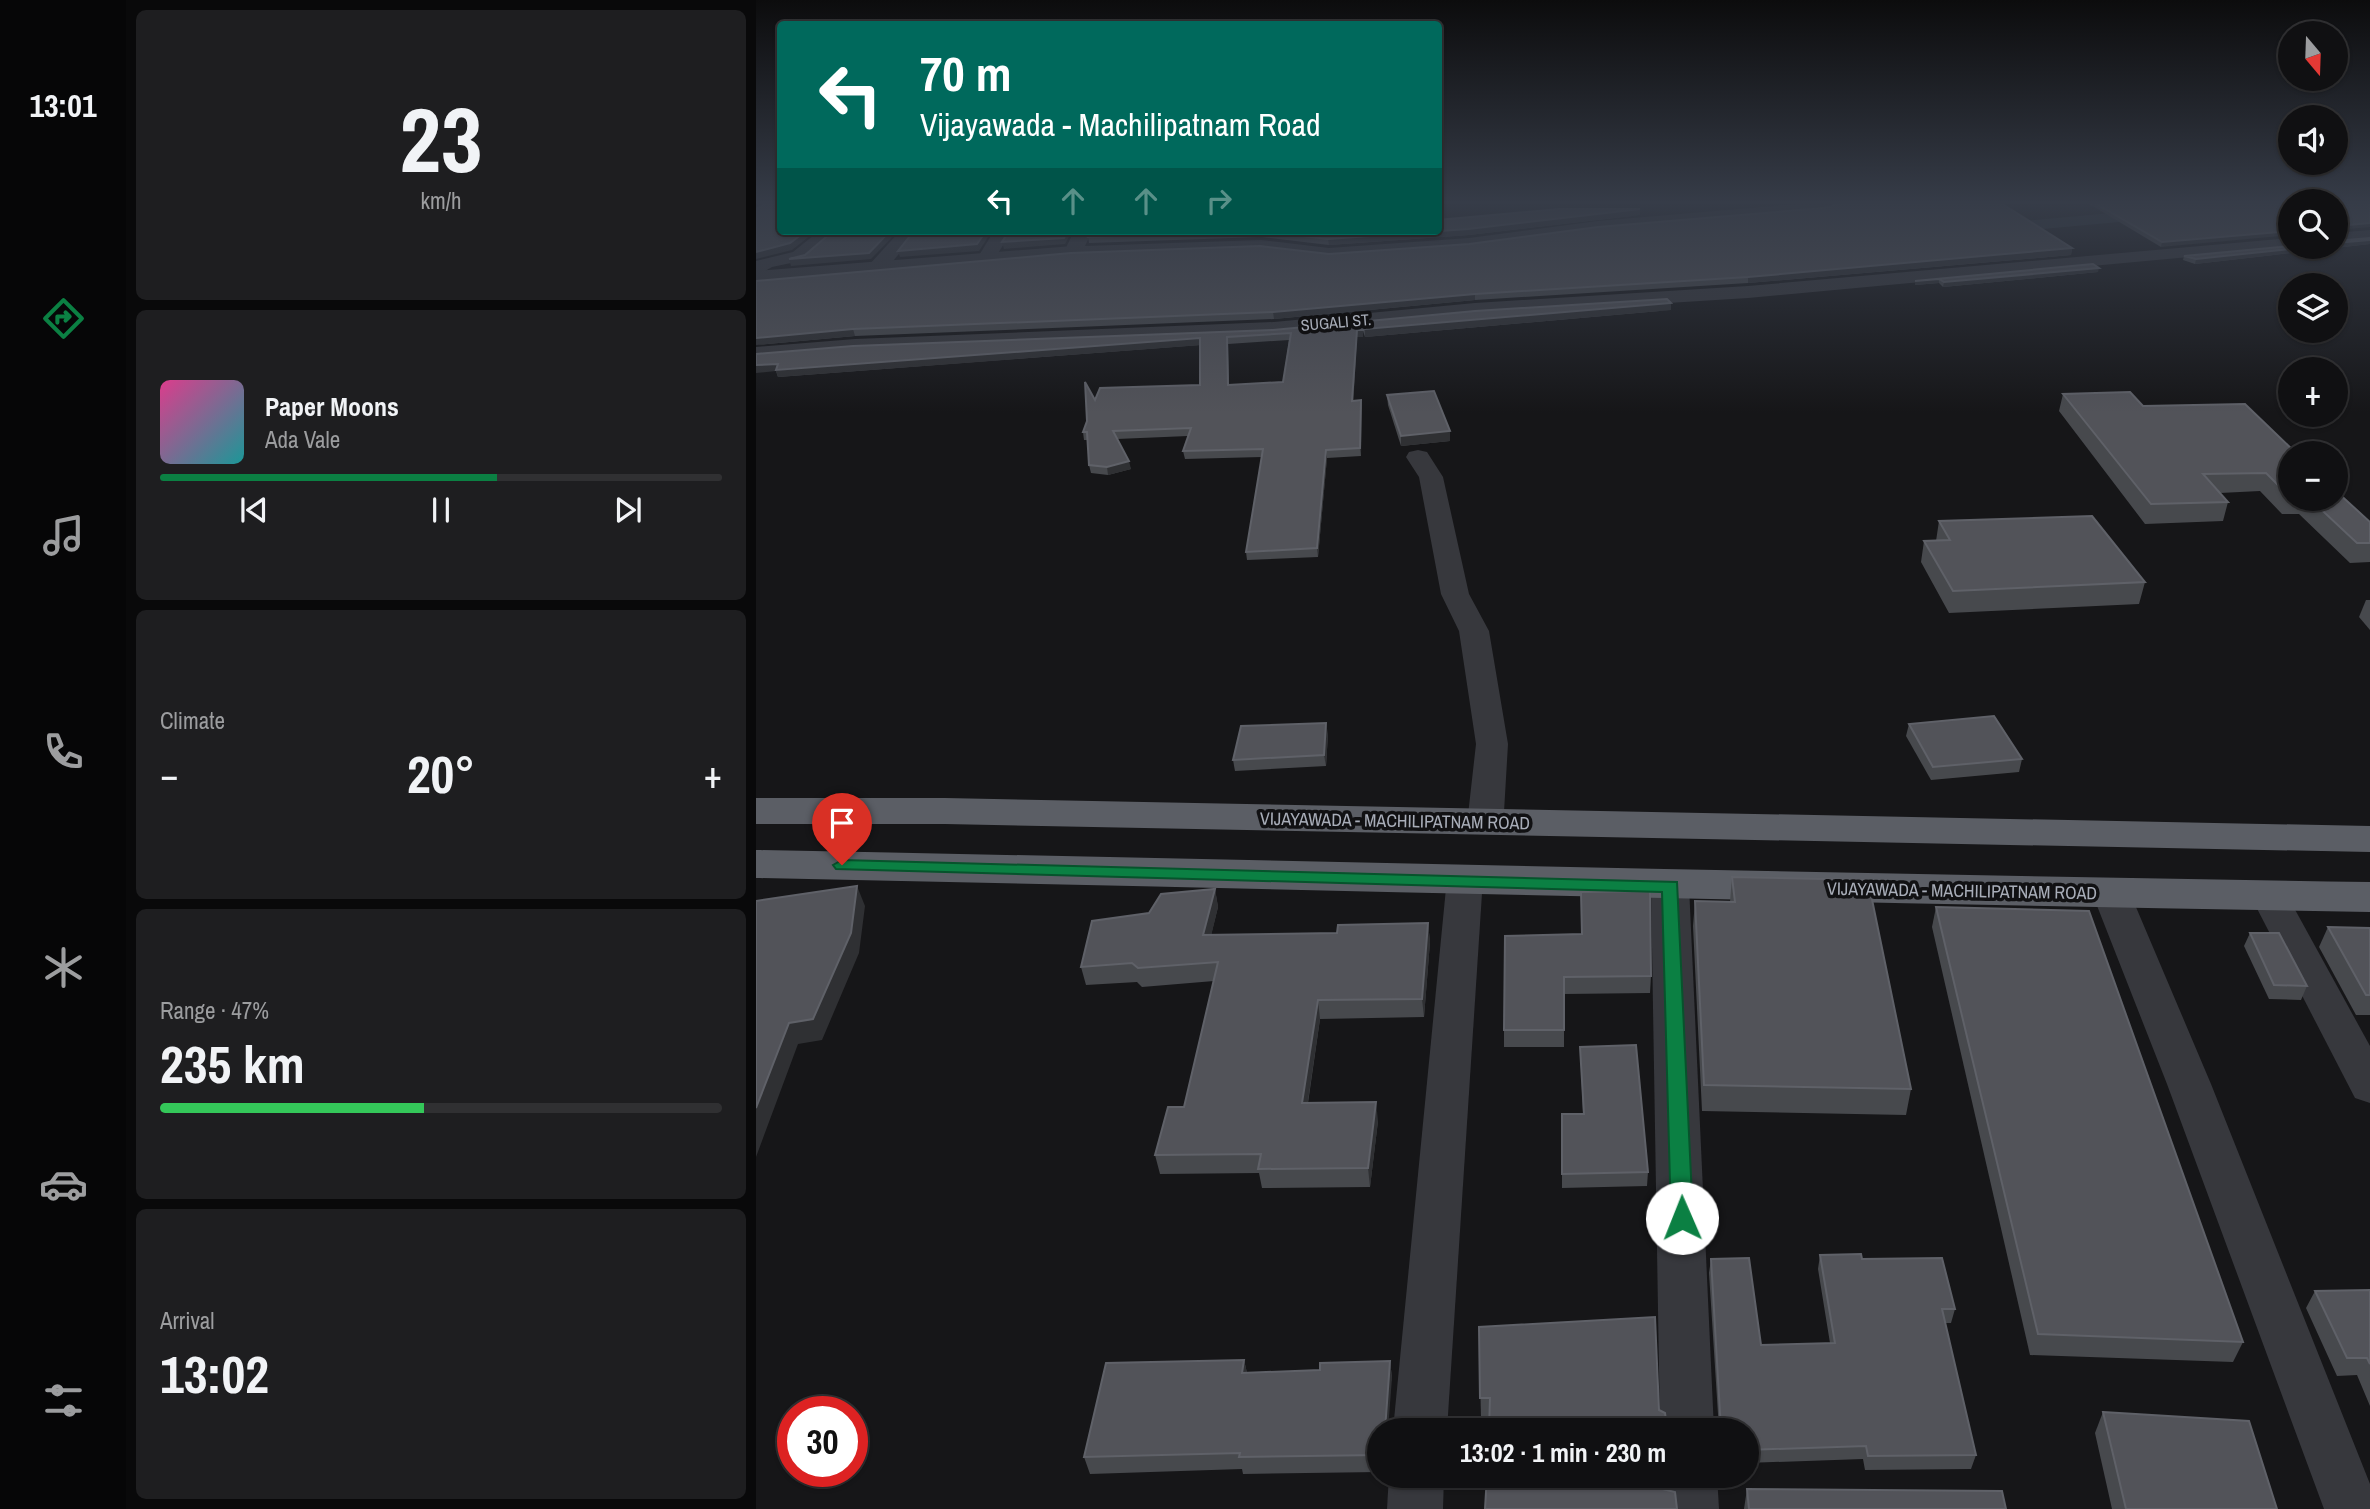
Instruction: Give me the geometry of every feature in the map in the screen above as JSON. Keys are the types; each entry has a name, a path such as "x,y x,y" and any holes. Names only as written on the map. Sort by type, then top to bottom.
{"highway":[{"name":"VIJAYAWADA - MACHILIPATNAM ROAD","path":"756,811 959,811 2370,839"},
{"name":"VIJAYAWADA - MACHILIPATNAM ROAD","path":"756,864 1465,878 1670,886 2370,897"}],"street":[{"path":"756,278 830,272"},
{"name":"SUGALI ST.","path":"756,353 855,345 1274,328 1475,309 1748,292 1965,272"},
{"path":"1418,457 1431,477 1455,594 1474,631 1492,744 1486,815 1494,823"},
{"path":"1421,1418 1465,878"},
{"path":"1670,886 1680,1114 1687,1418"},
{"path":"2111,893 2189,1084 2352,1509"},
{"path":"2269,895 2370,1086"},
{"path":"1415,1509 1416,1488"},
{"path":"1690,1488 1691,1509"}],"building":[{"path":"853,272 1799,272 1475,294 1273,312 853,329 756,338 756,281"},
{"path":"2005,272 2050,272 1944,282 1939,279 1915,281"},
{"path":"1667,299 1671,303 1365,329 1363,324 1363,330 1357,330 1352,401 1361,400 1360,448 1326,450 1317,548 1246,552 1263,449 1183,451 1191,428 1113,431 1129,461 1107,467 1089,465 1087,432 1083,432 1087,421 1085,382 1095,400 1100,388 1200,385 1200,338 776,370 778,364 756,365 756,354 853,346 1273,330 1475,311","holes":["1291,333 1283,382 1228,385 1227,337"]},
{"path":"1434,391 1450,431 1401,436 1387,395"},
{"path":"2130,392 2143,406 2245,404 2284,441 2278,441 2278,485 2266,473 2203,474 2228,502 2151,504 2063,394"},
{"path":"2348,502 2370,522 2370,543 2357,543 2323,511 2348,511"},
{"path":"2092,516 2145,582 1953,591 1924,541 1950,540 1939,521"},
{"path":"1994,716 2022,759 1933,767 1909,724"},
{"path":"1326,723 1324,755 1233,760 1241,726"},
{"path":"1732,877 1868,880 1911,1089 1704,1085 1695,901 1735,902"},
{"path":"857,886 851,933 813,1019 789,1023 756,1108 756,901"},
{"path":"1215,889 1203,935 1337,933 1338,925 1428,923 1422,999 1318,1000 1302,1103 1376,1102 1368,1168 1258,1169 1261,1154 1155,1155 1168,1107 1184,1107 1218,962 1138,968 1132,963 1081,967 1092,921 1149,913 1161,894"},
{"path":"1650,891 1651,976 1564,977 1564,1030 1504,1030 1505,936 1582,934 1581,892"},
{"path":"1936,907 2089,911 2243,1342 2038,1334"},
{"path":"2328,927 2370,928 2370,995 2366,995"},
{"path":"2250,933 2279,933 2307,986 2274,985"},
{"path":"1636,1045 1648,1172 1562,1174 1562,1114 1584,1114 1580,1047"},
{"path":"1861,1254 1862,1259 1942,1258 1955,1309 1942,1309 1976,1455 1868,1456 1866,1446 1759,1450 1759,1418 1720,1418 1711,1259 1749,1258 1761,1345 1835,1343 1820,1255"},
{"path":"2370,1290 2370,1364 2367,1358 2347,1358 2315,1291"},
{"path":"1655,1317 1659,1410 1665,1413 1666,1418 1489,1418 1490,1398 1480,1398 1479,1327"},
{"path":"1244,1360 1242,1373 1320,1370 1320,1363 1390,1361 1386,1418 1367,1418 1367,1455 1239,1457 1240,1453 1084,1457 1106,1363"},
{"path":"2103,1412 2249,1421 2277,1509 2126,1509"},
{"path":"1486,1488 1662,1488 1675,1492 1677,1509 1485,1509"},
{"path":"1747,1489 2002,1491 2006,1509 1749,1509"}],"route":[{"path":"842,865 1438,878 1670,886 1682,1218"}]}
